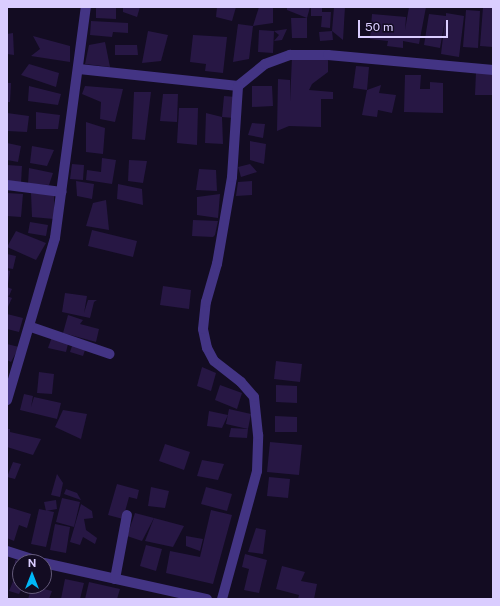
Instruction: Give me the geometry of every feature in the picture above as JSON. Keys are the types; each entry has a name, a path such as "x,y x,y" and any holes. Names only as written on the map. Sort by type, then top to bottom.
{"street":[{"path":"7,400 12,373 31,327 56,238 86,7"},
{"path":"79,69 238,86 265,64 290,55 328,55 493,70"},
{"path":"222,599 257,471 258,442 254,397 242,382 214,361 207,348 203,329 206,302 216,264 232,177 238,86"},
{"path":"7,185 62,192"},
{"path":"31,327 110,354"},
{"path":"114,579 127,515"},
{"path":"52,565 207,599"}],"building":[{"path":"96,7 116,7 116,19 96,18"},
{"path":"123,7 140,7 137,17 123,12"},
{"path":"217,7 236,7 232,21 216,17"},
{"path":"259,7 273,7 273,23 253,26"},
{"path":"287,7 310,7 307,18 287,10"},
{"path":"311,7 322,7 322,12 331,12 330,28 321,27 322,16 311,16"},
{"path":"334,7 345,7 343,40 332,31"},
{"path":"409,7 426,7 419,44 403,41 403,48 387,46 388,41 370,39 372,14 406,17 405,30"},
{"path":"483,7 493,7 493,47 480,46"},
{"path":"466,10 480,11 478,48 463,47"},
{"path":"446,13 464,16 459,57 441,54 445,20 440,48 424,45 429,14 446,16"},
{"path":"291,18 307,18 307,38 292,38"},
{"path":"91,21 128,23 128,33 113,32 112,37 90,35"},
{"path":"238,24 253,26 249,59 233,62"},
{"path":"287,29 282,40 274,41 279,35 274,31"},
{"path":"259,30 274,31 273,53 258,52"},
{"path":"148,31 168,35 161,61 142,63"},
{"path":"332,31 333,40 320,41 319,32"},
{"path":"13,33 14,55 7,54 7,34"},
{"path":"193,35 227,37 223,73 205,71 206,64 190,62"},
{"path":"33,36 70,46 70,62 31,56 40,49"},
{"path":"105,42 110,67 85,64 89,45"},
{"path":"115,45 137,45 138,55 115,55"},
{"path":"328,56 328,72 312,84 309,90 333,92 333,99 321,99 321,127 289,126 277,131 278,79 290,80 290,102 292,57"},
{"path":"29,64 59,73 56,87 21,75"},
{"path":"356,66 369,67 367,90 353,88"},
{"path":"476,72 493,72 493,95 475,95"},
{"path":"405,75 421,75 420,89 430,89 430,82 443,83 443,113 404,112"},
{"path":"7,83 11,83 10,102 7,102"},
{"path":"381,85 379,93 396,95 392,113 378,110 377,117 362,115 367,90"},
{"path":"29,86 61,94 58,105 28,101"},
{"path":"85,86 123,89 115,122 100,119 101,102 82,94"},
{"path":"252,86 272,86 273,106 252,107"},
{"path":"134,92 151,92 145,140 132,139"},
{"path":"163,94 178,94 177,122 160,121"},
{"path":"224,96 236,97 234,118 222,117"},
{"path":"179,108 198,108 197,145 177,143"},
{"path":"36,112 60,115 58,129 36,129"},
{"path":"7,113 29,116 27,132 7,131"},
{"path":"206,113 222,117 223,144 205,143"},
{"path":"86,122 105,128 103,154 86,152"},
{"path":"252,123 265,124 263,138 248,135"},
{"path":"250,141 266,144 264,164 250,160"},
{"path":"7,143 21,146 18,162 7,160"},
{"path":"32,146 54,150 47,166 30,163"},
{"path":"102,158 116,160 112,184 86,180 87,170 101,172"},
{"path":"129,160 147,161 143,183 128,181"},
{"path":"72,164 84,165 83,180 70,179"},
{"path":"250,164 257,172 241,177 238,167"},
{"path":"7,165 22,166 21,183 7,182"},
{"path":"29,168 53,173 49,185 28,184"},
{"path":"199,169 216,170 217,191 196,190"},
{"path":"76,181 94,184 92,199 77,196"},
{"path":"252,181 252,195 236,196 238,182"},
{"path":"118,184 142,189 143,205 117,199"},
{"path":"7,193 23,194 21,217 7,216"},
{"path":"31,193 54,195 54,219 32,217"},
{"path":"220,194 218,218 197,215 197,197"},
{"path":"106,200 109,230 86,226 93,203"},
{"path":"193,220 218,221 215,235 213,237 192,236"},
{"path":"30,222 48,225 46,236 28,233"},
{"path":"92,230 137,241 133,257 88,246"},
{"path":"16,231 46,243 36,260 7,247"},
{"path":"7,254 16,256 13,269 7,268"},
{"path":"7,270 10,271 8,284 7,284"},
{"path":"163,286 191,290 189,309 160,305"},
{"path":"7,287 12,289 9,296 7,295"},
{"path":"65,293 87,296 84,313 88,300 97,300 94,302 90,318 62,312"},
{"path":"7,296 12,298 7,309"},
{"path":"7,314 23,318 19,332 7,329"},
{"path":"68,315 83,320 80,324 99,329 96,342 63,333"},
{"path":"53,334 69,340 66,352 48,348"},
{"path":"73,343 86,347 83,356 70,352"},
{"path":"7,344 19,347 11,362 7,360"},
{"path":"276,361 302,364 300,382 274,379"},
{"path":"202,367 216,373 211,391 197,386"},
{"path":"39,372 54,374 52,394 37,393"},
{"path":"220,385 242,393 237,409 215,400"},
{"path":"276,385 297,386 297,403 276,402"},
{"path":"24,394 33,396 31,407 34,397 61,403 57,419 20,410"},
{"path":"229,409 251,414 248,429 226,424"},
{"path":"63,410 87,414 81,439 55,427"},
{"path":"209,411 228,415 222,428 207,426"},
{"path":"275,416 297,417 297,432 275,432"},
{"path":"231,428 248,429 247,438 229,437"},
{"path":"7,429 10,429 10,432 41,439 33,455 7,447"},
{"path":"270,442 302,445 299,475 267,472"},
{"path":"165,444 190,452 184,470 159,461"},
{"path":"202,460 224,464 218,480 197,476"},
{"path":"13,462 21,464 15,479 7,477"},
{"path":"57,474 63,483 60,497 51,495"},
{"path":"269,477 290,479 288,498 267,496"},
{"path":"117,484 139,490 137,499 129,497 123,519 108,515"},
{"path":"151,487 169,491 165,508 148,506"},
{"path":"206,487 232,494 227,511 201,504"},
{"path":"66,489 77,493 81,500 64,494"},
{"path":"62,498 80,502 74,527 56,522"},
{"path":"56,500 57,509 46,511 44,502"},
{"path":"81,504 92,511 93,518 84,519 86,530 97,538 95,544 83,537 80,545 70,542"},
{"path":"8,507 31,514 27,528 19,525 14,541 7,538"},
{"path":"39,509 54,512 46,547 31,544"},
{"path":"211,510 232,515 213,584 166,573 170,551 200,557"},
{"path":"135,513 154,518 142,541 127,536"},
{"path":"154,518 184,526 173,547 145,541"},
{"path":"55,524 70,527 66,553 50,550"},
{"path":"256,528 266,530 263,554 248,552"},
{"path":"186,536 203,539 200,551 186,546"},
{"path":"146,545 162,549 156,571 140,566"},
{"path":"245,554 267,560 259,593 244,590 249,569 242,567"},
{"path":"282,566 305,572 301,581 317,584 314,599 298,599 299,595 276,589"},
{"path":"65,579 84,583 80,599 61,599"},
{"path":"89,582 120,589 117,599 85,599"},
{"path":"12,584 12,592 9,591"},
{"path":"30,594 51,594 49,599 28,599"}]}
